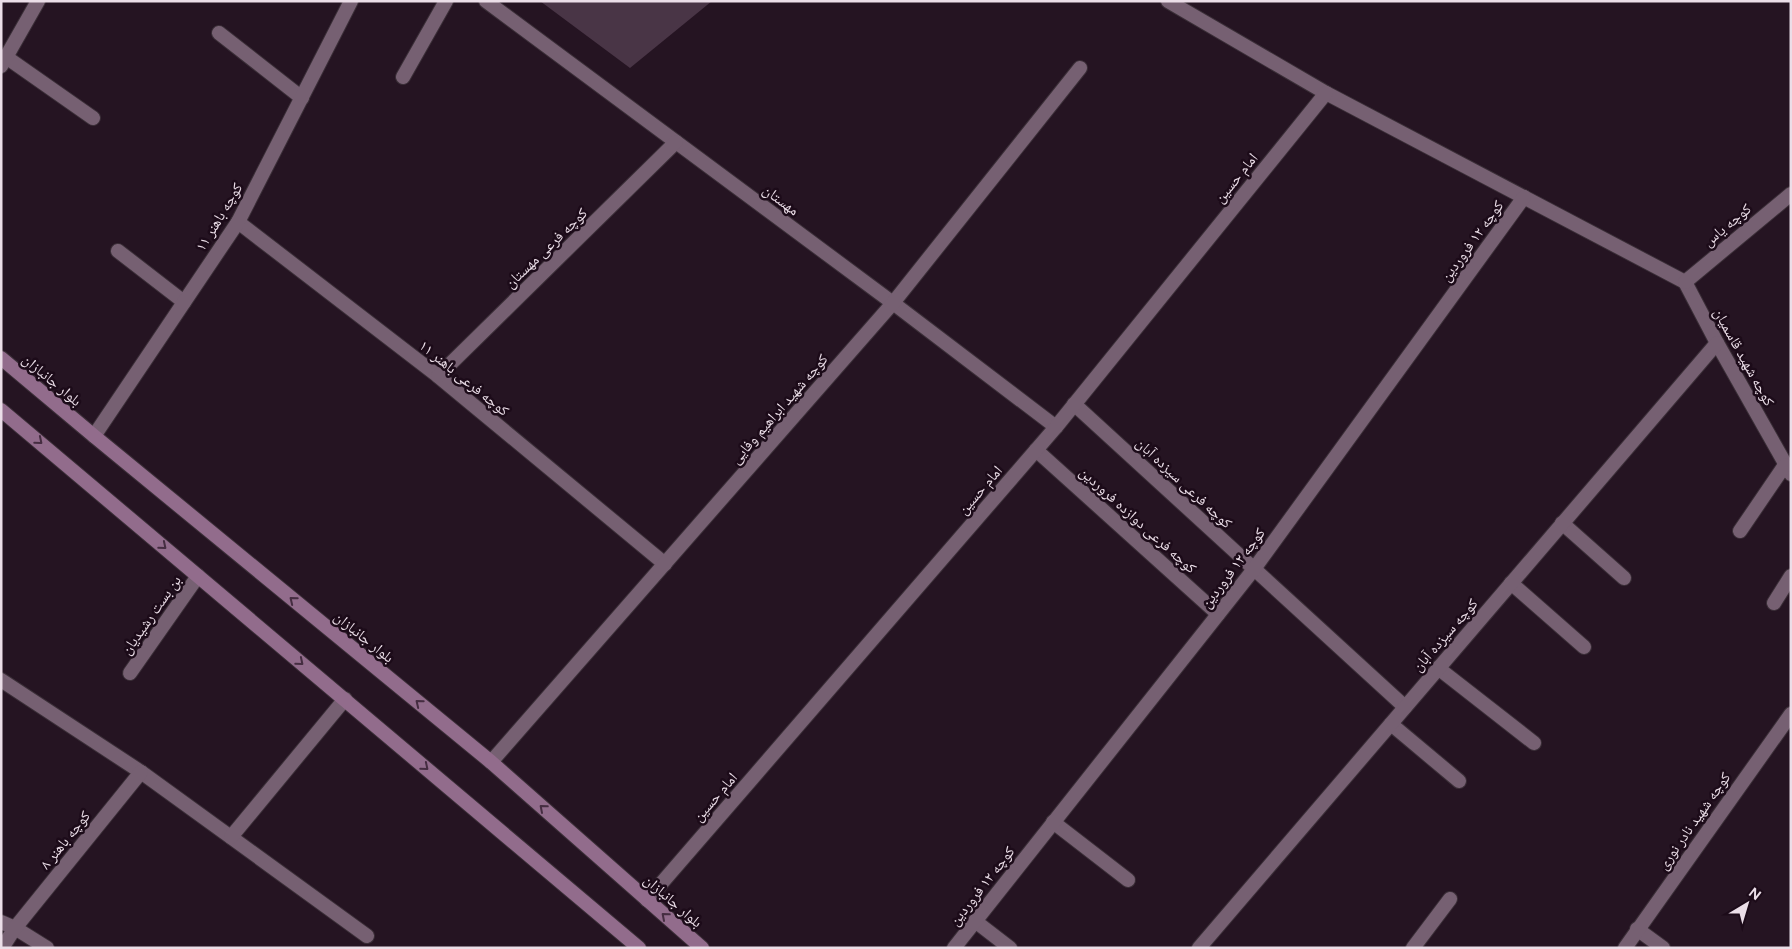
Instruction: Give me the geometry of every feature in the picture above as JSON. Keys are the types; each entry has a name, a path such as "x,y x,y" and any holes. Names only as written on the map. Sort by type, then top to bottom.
{"main road":[{"name":"بلوار جانبازان","path":"1,358 491,762 702,948"},
{"path":"1,410 639,948"}],"street":[{"path":"38,1 4,62 93,118"},
{"name":"کوچه باهنر ۱۱","path":"94,436 238,222 351,1"},
{"path":"403,77 446,1"},
{"name":"مهستان","path":"486,1 893,303 1056,427"},
{"path":"1168,1 1326,93 1685,282"},
{"path":"219,33 302,98"},
{"name":"کوچه شهید ابراهیم وفایی","path":"491,762 893,303 1080,68"},
{"name":"امام حسین","path":"647,900 1056,427 1326,93"},
{"name":"کوچه فرعی مهستان","path":"438,376 676,142"},
{"name":"کوچه یاس","path":"1685,282 1791,194"},
{"name":"کوچه ۱۲ فروردین","path":"954,948 1254,569 1524,198"},
{"name":"کوچه فرعی باهنر ۱۱","path":"238,222 438,376 665,564"},
{"path":"118,251 184,302"},
{"name":"کوچه شهید قاسمیان","path":"1685,282 1716,343 1788,470"},
{"name":"کوچه سیزده آبان","path":"1199,948 1716,343"},
{"name":"کوچه فرعی سیزده آبان","path":"1074,404 1405,707"},
{"name":"کوچه فرعی دوازده فروردین","path":"1036,450 1218,614"},
{"path":"1740,531 1788,470"},
{"path":"1562,523 1624,578"},
{"name":"بن بست رشیدیان","path":"130,673 198,576"},
{"path":"1774,603 1791,576"},
{"path":"1511,584 1584,647"},
{"path":"1438,668 1534,742"},
{"path":"1,680 141,772 367,936"},
{"path":"231,837 345,699"},
{"name":"کوچه شهید نادر نوری","path":"1625,948 1791,714"},
{"path":"1391,724 1458,781"},
{"name":"کوچه باهنر ۸","path":"2,948 15,928 141,772"},
{"path":"1053,822 1128,880"},
{"path":"1413,948 1450,899"},
{"path":"976,921 1010,948"},
{"path":"1,922 15,928 47,948"},
{"path":"1637,929 1663,948"}],"building":[{"path":"540,1 712,1 630,68"}]}
